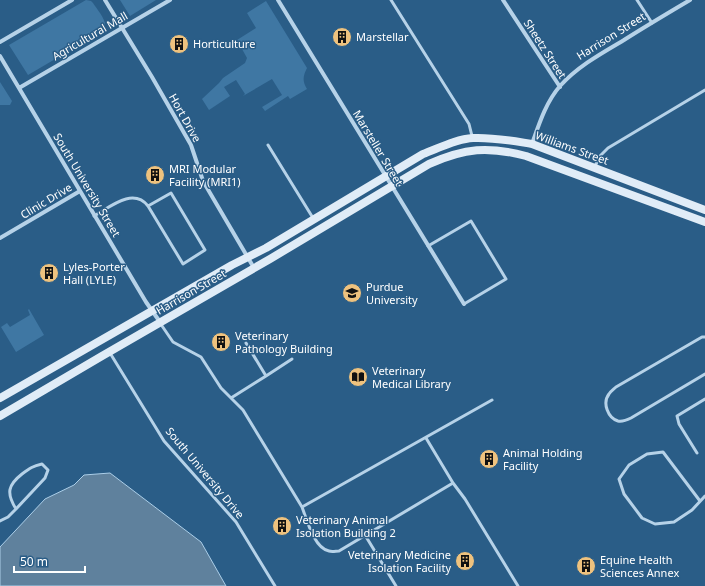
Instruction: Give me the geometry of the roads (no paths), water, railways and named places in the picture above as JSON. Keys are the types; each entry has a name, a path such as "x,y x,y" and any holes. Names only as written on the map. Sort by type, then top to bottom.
{"main road":[{"name":"Williams Street","path":"386,177 423,154 446,145 473,138 502,140 532,144 705,210"},
{"name":"Williams Street","path":"392,186 429,164 447,156 471,150 507,151 526,156 705,222"},
{"name":"Harrison Street","path":"0,398 247,257 266,248 386,177"},
{"name":"Harrison Street","path":"0,416 392,186"}],"street":[{"path":"0,42 72,0"},
{"name":"Hort Drive","path":"105,0 191,145 203,181 254,268"},
{"name":"Agricultural Mall","path":"19,88 170,0"},
{"name":"Marsteller Street","path":"278,0 464,304"},
{"name":"Sheetz Street","path":"503,0 560,87"},
{"name":"Harrison Street","path":"532,144 542,117 560,87 574,73 592,59 690,0"},
{"name":"South University Street","path":"0,56 94,216 160,322"},
{"name":"Clinic Drive","path":"0,238 80,191"}],"lane":[{"path":"391,0 469,124 473,138"},
{"path":"637,0 652,23"},
{"path":"594,168 600,156 608,148 705,90"},
{"path":"268,145 314,220"},
{"path":"94,216 128,198 144,200 183,264 205,250 171,192 148,206"},
{"path":"428,246 471,221 506,279 464,304"},
{"path":"160,322 173,342 201,357 221,388 243,410 302,507 315,538 322,548 329,551 339,551 453,483"},
{"path":"705,337 702,337 616,387 608,394 605,402 606,408 611,416 617,420 623,421 631,418 705,374"},
{"path":"246,343 266,376"},
{"name":"South University Drive","path":"109,352 164,441 236,522 275,586"},
{"path":"231,398 292,360"},
{"path":"697,453 678,424 677,416 705,399"},
{"path":"302,507 492,400"},
{"path":"426,438 518,586"},
{"path":"700,501 663,452 647,454 629,464 619,479 624,494 642,518 655,524 674,522 692,510 705,496"},
{"path":"0,520 8,517 16,509 45,478 48,470 42,464 32,466 14,480 10,487 10,494 11,501 16,509"},
{"path":"365,535 396,586"}],"place":[{"name":"Marstellar","path":"342,37"},
{"name":"Horticulture","path":"179,44"},
{"name":"MRI Modular Facility (MRI1)","path":"155,175"},
{"name":"Lyles-Porter Hall (LYLE)","path":"49,273"},
{"name":"Purdue University","path":"352,293"},
{"name":"Veterinary Pathology Building","path":"221,342"},
{"name":"Veterinary Medical Library","path":"358,377"},
{"name":"Animal Holding Facility","path":"489,459"},
{"name":"Veterinary Animal Isolation Building 2","path":"282,526"},
{"name":"Veterinary Medicine Isolation Facility","path":"465,561"},
{"name":"Equine Health Sciences Annex","path":"586,566"}]}
